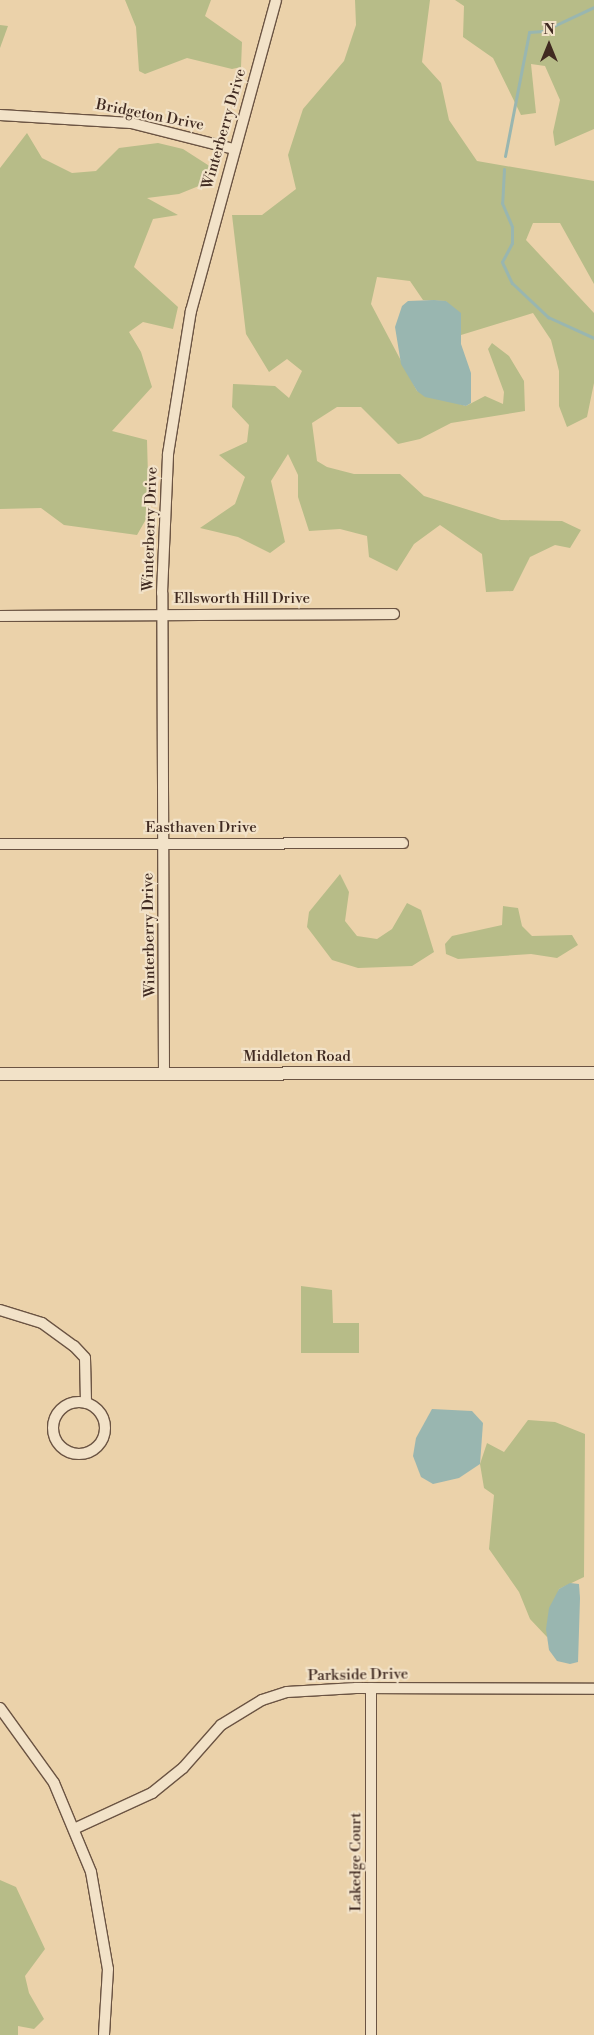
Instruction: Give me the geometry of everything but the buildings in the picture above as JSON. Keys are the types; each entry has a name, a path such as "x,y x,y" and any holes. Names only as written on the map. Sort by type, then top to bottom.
{"street":[{"name":"Winterberry Drive","path":"164,1073 163,518 172,418 191,311 276,0"},
{"name":"Bridgeton Drive","path":"0,114 131,123 234,149"},
{"name":"Ellsworth Hill Drive","path":"0,616 394,614"},
{"name":"Easthaven Drive","path":"0,844 403,843"},
{"name":"Middleton Road","path":"0,1074 594,1073"},
{"path":"0,1310 42,1323 74,1346 84,1358 86,1403"},
{"path":"86,1403 101,1414 102,1440 89,1453 71,1454 57,1444 53,1420 70,1404 86,1403"},
{"name":"Parkside Drive","path":"76,1828 152,1793 183,1768 221,1725 262,1700 314,1688 594,1689"},
{"name":"Lakedge Court","path":"371,1688 371,2035"},
{"path":"0,1708 36,1753 76,1828 102,1915 108,1968 104,2035"}],"green space":[{"path":"125,0 211,0 205,16 242,42 241,67 232,69 187,58 145,74 139,71 136,27"},
{"path":"355,0 430,0 422,62 441,83 449,120 477,161 594,181 594,284 560,223 533,223 526,240 594,313 594,383 587,417 567,427 559,406 559,371 551,340 533,313 461,335 446,301 423,300 410,281 377,277 371,304 417,391 466,406 485,396 503,404 504,392 488,349 492,343 509,356 524,381 525,411 451,423 420,439 398,444 361,407 337,407 312,423 317,461 327,467 354,474 400,474 424,496 501,520 562,521 581,530 570,548 555,545 530,557 513,591 486,592 482,554 440,525 414,544 397,571 369,557 367,536 340,529 309,531 298,497 298,475 288,454 271,481 285,542 270,553 238,537 200,528 235,504 245,477 219,455 247,442 249,425 232,407 233,384 275,386 289,398 302,371 287,359 269,372 246,334 232,215 262,215 296,189 288,155 303,109 344,61 356,25"},
{"path":"455,0 594,0 594,129 555,146 553,132 560,100 545,66 531,64 536,113 521,115 493,58 463,37 464,6"},
{"path":"0,25 8,26 0,48"},
{"path":"27,133 42,158 72,173 96,171 119,148 158,143 183,149 211,167 211,181 179,194 147,198 178,215 153,219 134,267 178,307 173,329 143,322 129,332 141,352 152,387 112,431 147,440 149,514 137,535 64,525 41,508 0,509 0,168"},
{"path":"340,874 349,892 345,921 357,936 377,939 392,929 407,903 421,910 434,952 412,966 358,968 332,960 307,927 309,912"},
{"path":"503,906 518,908 522,926 532,936 572,935 578,945 557,958 531,954 458,959 446,954 445,944 452,936 502,925"},
{"path":"301,1286 332,1290 333,1323 359,1323 359,1353 301,1353"},
{"path":"528,1420 555,1422 585,1434 584,1577 559,1589 547,1637 530,1619 519,1592 489,1549 494,1495 484,1488 480,1464 487,1443 504,1452"},
{"path":"0,1880 16,1887 45,1949 25,1976 29,1993 44,2019 34,2029 18,2026 18,2035 0,2035"}],"water":[{"path":"408,301 446,301 461,313 461,344 471,373 471,403 466,406 425,397 417,391 401,364 395,327 402,306"},
{"path":"432,1409 472,1411 483,1423 480,1464 459,1478 433,1484 421,1477 413,1456 416,1438"},
{"path":"570,1583 579,1584 580,1598 578,1662 570,1664 557,1661 549,1650 546,1629 549,1608 559,1589"}],"waterway":[{"path":"505,156 529,32 543,31 594,7"},
{"path":"504,169 502,203 512,227 512,243 502,262 512,283 548,317 594,338"}]}
